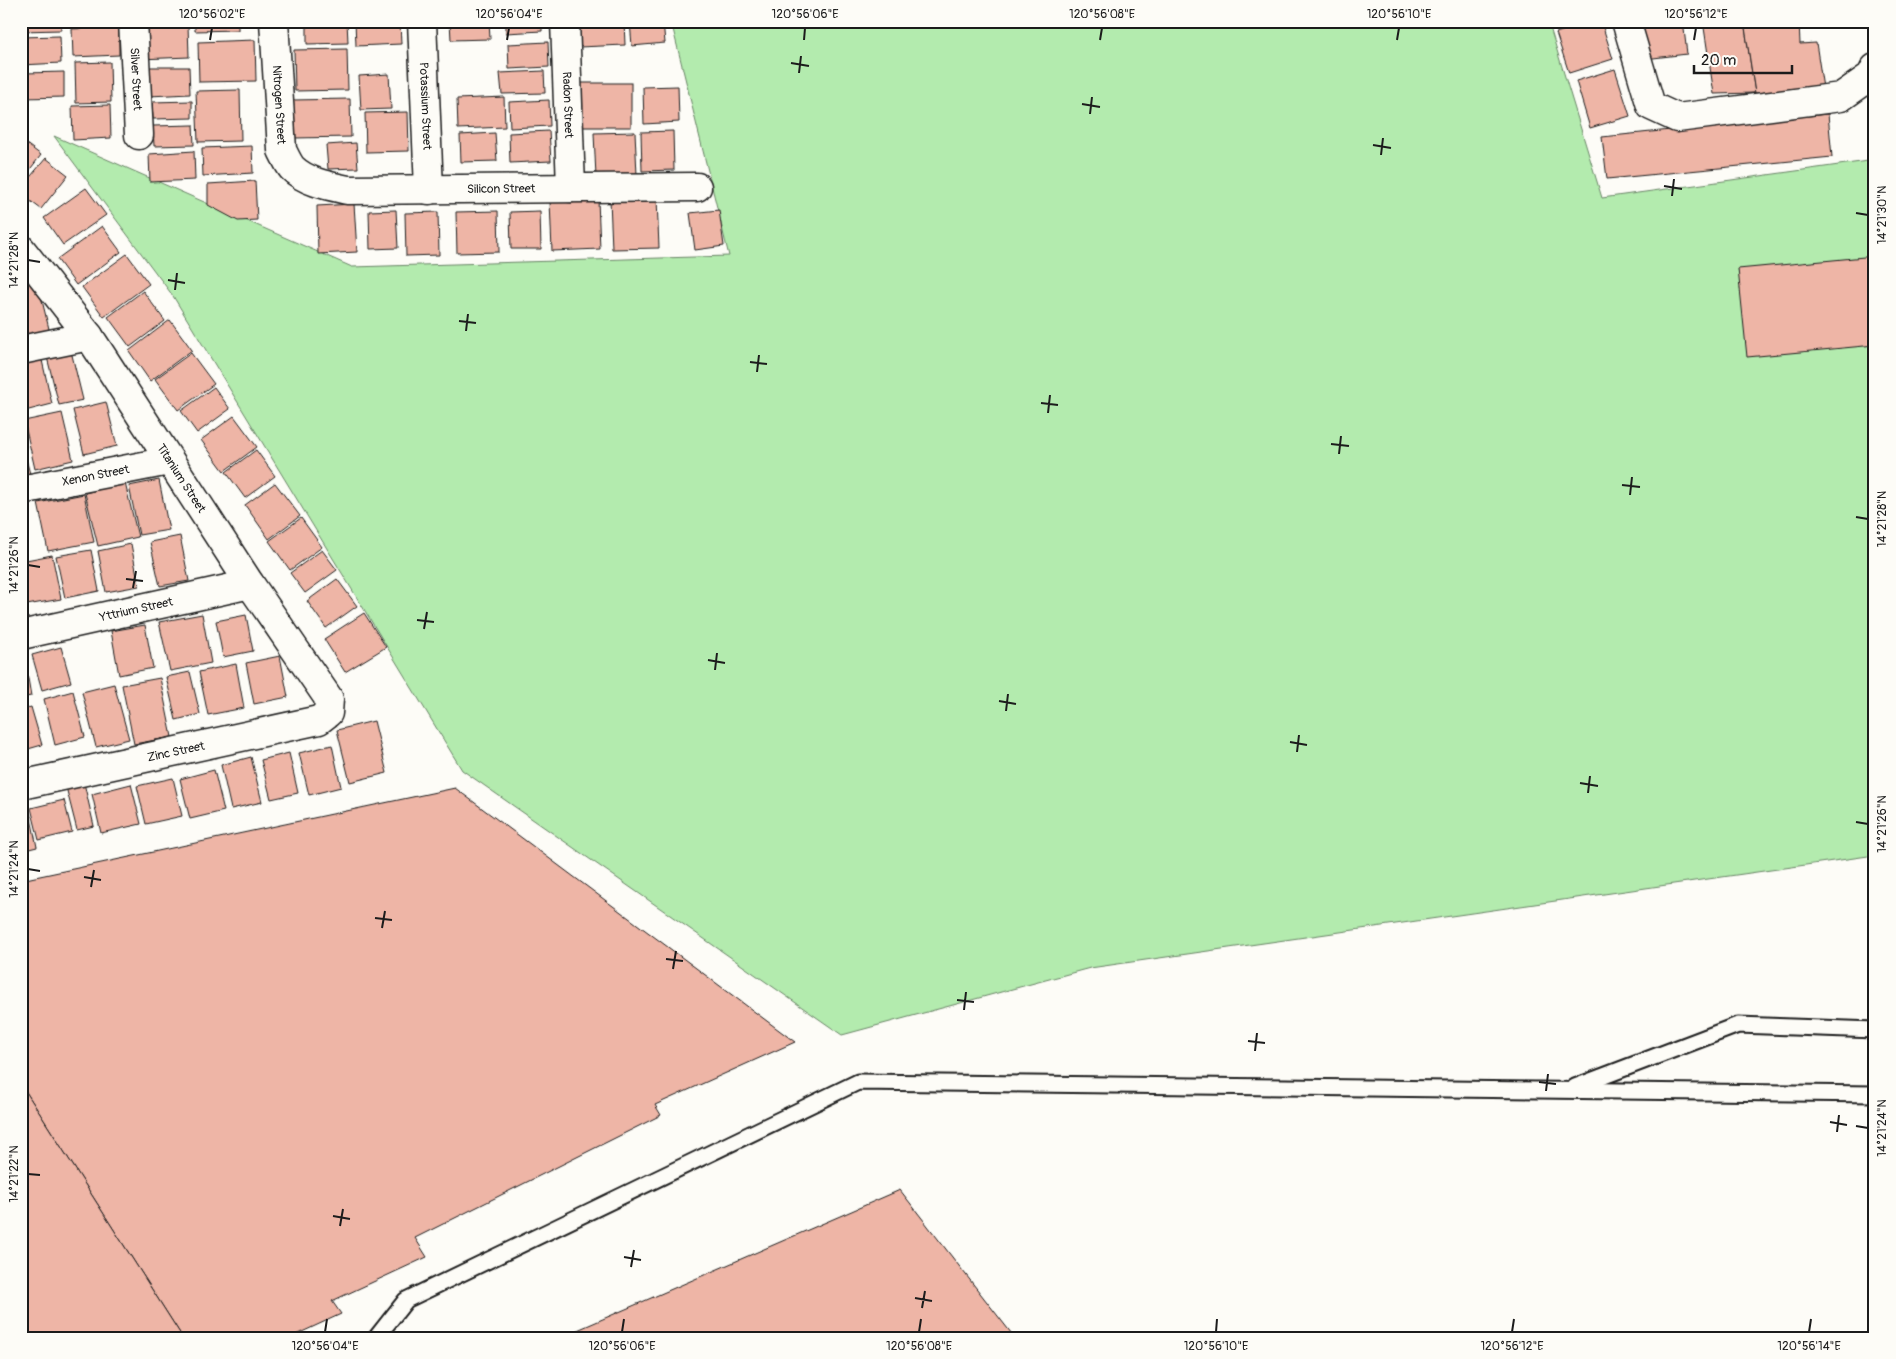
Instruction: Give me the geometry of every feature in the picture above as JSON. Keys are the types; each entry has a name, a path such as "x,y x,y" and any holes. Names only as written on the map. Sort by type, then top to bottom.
{"street":[{"name":"Silver Street","path":"133,21 139,135"},
{"name":"Nitrogen Street","path":"274,21 282,150 292,168 307,178"},
{"name":"Potassium Street","path":"422,21 429,190"},
{"name":"Radon Street","path":"565,21 571,188"},
{"path":"1626,21 1651,106 1677,118 1841,97 1871,76 1875,68"},
{"name":"Silicon Street","path":"307,178 326,186 348,190 697,187"},
{"name":"Titanium Street","path":"21,249 89,336 250,584 329,699 328,713"},
{"path":"21,350 89,336"},
{"name":"Xenon Street","path":"21,490 169,460"},
{"name":"Yttrium Street","path":"21,635 250,584"},
{"name":"Zinc Street","path":"21,785 319,720 328,713"}],"lane":[{"path":"1568,1090 1738,1025 1875,1030"},
{"path":"376,1338 406,1300 858,1082 1875,1094"}],"green space":[{"path":"671,21 1548,21 1602,198 1875,160 1875,855 1090,968 842,1035 462,770 173,296 54,136 352,267 729,256"}],"building":[{"path":"21,21 60,21 61,30 21,31"},
{"path":"195,21 238,21 238,30 195,31"},
{"path":"307,21 347,21 348,43 307,44"},
{"path":"355,21 400,21 401,44 356,46"},
{"path":"450,21 489,21 490,39 451,40"},
{"path":"506,21 542,21 542,31 506,33"},
{"path":"578,21 624,21 625,45 579,47"},
{"path":"630,21 663,21 665,43 632,46"},
{"path":"1554,21 1588,21 1556,30"},
{"path":"1593,21 1601,21 1613,59 1569,73 1556,33"},
{"path":"1640,21 1683,21 1687,54 1645,59"},
{"path":"1703,21 1744,21 1755,93 1714,94"},
{"path":"1744,21 1799,21 1800,44 1816,43 1823,88 1755,93"},
{"path":"188,25 189,57 140,59 139,27"},
{"path":"119,27 119,55 73,57 72,29"},
{"path":"60,36 61,63 21,65 21,37"},
{"path":"255,40 256,81 199,82 198,42"},
{"path":"548,42 549,67 509,69 508,44"},
{"path":"347,49 348,90 295,91 294,50"},
{"path":"110,62 111,102 76,103 75,63"},
{"path":"148,67 189,67 190,94 149,96"},
{"path":"1615,69 1630,116 1590,128 1576,81"},
{"path":"544,71 545,93 502,94 500,73"},
{"path":"64,72 64,97 25,98 25,73"},
{"path":"389,74 391,109 361,110 359,76"},
{"path":"580,83 631,83 631,127 580,127"},
{"path":"678,86 679,122 644,124 643,87"},
{"path":"240,90 241,141 198,142 196,91"},
{"path":"504,97 505,127 458,129 457,99"},
{"path":"350,99 351,137 294,138 293,100"},
{"path":"549,100 550,126 510,128 509,102"},
{"path":"192,101 192,118 153,119 152,102"},
{"path":"110,105 111,138 73,140 72,106"},
{"path":"408,112 409,151 366,152 365,113"},
{"path":"1828,114 1832,157 1607,179 1602,137"},
{"path":"193,125 194,145 154,146 153,126"},
{"path":"549,131 551,161 510,163 509,133"},
{"path":"673,131 674,170 642,171 641,132"},
{"path":"635,132 637,175 596,177 594,133"},
{"path":"495,133 497,161 461,162 460,135"},
{"path":"21,140 41,155 21,181"},
{"path":"356,143 358,168 328,169 326,145"},
{"path":"252,146 253,173 203,176 202,148"},
{"path":"194,151 195,180 150,182 149,154"},
{"path":"46,158 68,175 41,209 21,194 21,188"},
{"path":"255,181 257,220 238,221 208,205 208,184"},
{"path":"86,188 106,215 63,245 44,218"},
{"path":"657,198 659,248 612,249 610,199"},
{"path":"598,200 600,249 552,251 550,201"},
{"path":"354,204 357,252 318,254 317,206"},
{"path":"396,210 398,248 370,249 369,211"},
{"path":"719,210 724,246 695,250 690,213"},
{"path":"498,211 499,252 457,253 456,212"},
{"path":"540,211 541,249 511,249 510,212"},
{"path":"438,212 439,255 406,256 405,213"},
{"path":"102,226 121,252 76,285 57,259"},
{"path":"127,254 149,284 104,317 82,287"},
{"path":"1875,256 1875,345 1747,357 1738,269"},
{"path":"36,276 50,333 21,340 21,279"},
{"path":"143,291 165,321 130,347 108,317"},
{"path":"170,320 192,350 150,381 129,351"},
{"path":"71,351 83,400 59,405 47,357"},
{"path":"191,353 214,384 178,410 155,379"},
{"path":"41,356 52,404 21,412 21,360"},
{"path":"214,387 230,409 197,433 181,411"},
{"path":"106,402 117,446 84,454 73,410"},
{"path":"62,413 73,460 35,469 24,421"},
{"path":"234,416 257,447 224,471 201,440"},
{"path":"21,440 30,474 21,476"},
{"path":"256,450 275,476 245,498 226,472"},
{"path":"159,480 169,530 139,535 129,486"},
{"path":"125,483 138,537 98,546 85,493"},
{"path":"275,483 300,516 269,539 245,505"},
{"path":"84,494 94,542 48,551 38,503"},
{"path":"301,518 322,547 290,570 269,541"},
{"path":"180,536 189,581 160,586 150,542"},
{"path":"131,544 139,586 106,592 98,551"},
{"path":"91,550 99,591 65,598 56,556"},
{"path":"322,550 337,570 305,593 290,573"},
{"path":"52,555 61,599 21,606 21,561"},
{"path":"337,579 357,606 326,628 307,601"},
{"path":"364,613 386,647 345,672 324,639"},
{"path":"202,614 211,663 170,671 159,622"},
{"path":"246,615 253,651 223,657 216,621"},
{"path":"145,625 153,668 119,675 111,631"},
{"path":"61,647 71,682 42,690 32,655"},
{"path":"24,655 31,696 21,698 21,656"},
{"path":"280,656 288,697 254,704 246,663"},
{"path":"236,664 244,708 208,715 199,672"},
{"path":"190,672 200,714 176,720 166,677"},
{"path":"160,678 172,737 134,744 122,685"},
{"path":"114,684 129,739 96,747 82,692"},
{"path":"73,691 85,737 55,745 44,699"},
{"path":"31,707 42,745 21,751 21,710"},
{"path":"374,721 387,773 350,782 337,730"},
{"path":"332,745 341,787 309,795 299,753"},
{"path":"289,753 298,793 271,799 261,760"},
{"path":"251,757 262,802 231,809 221,765"},
{"path":"214,770 224,811 190,819 180,779"},
{"path":"173,778 182,816 146,824 137,786"},
{"path":"84,783 94,826 77,830 66,787"},
{"path":"131,784 141,824 101,833 92,794"},
{"path":"455,788 795,1042 655,1105 661,1115 415,1238 427,1257 332,1301 341,1314 289,1338 183,1338 21,1084 21,880"},
{"path":"64,800 72,832 39,840 31,808"},
{"path":"28,804 37,847 21,851 21,806"},
{"path":"21,1084 183,1338 21,1338"},
{"path":"900,1190 1015,1338 559,1338"}]}
